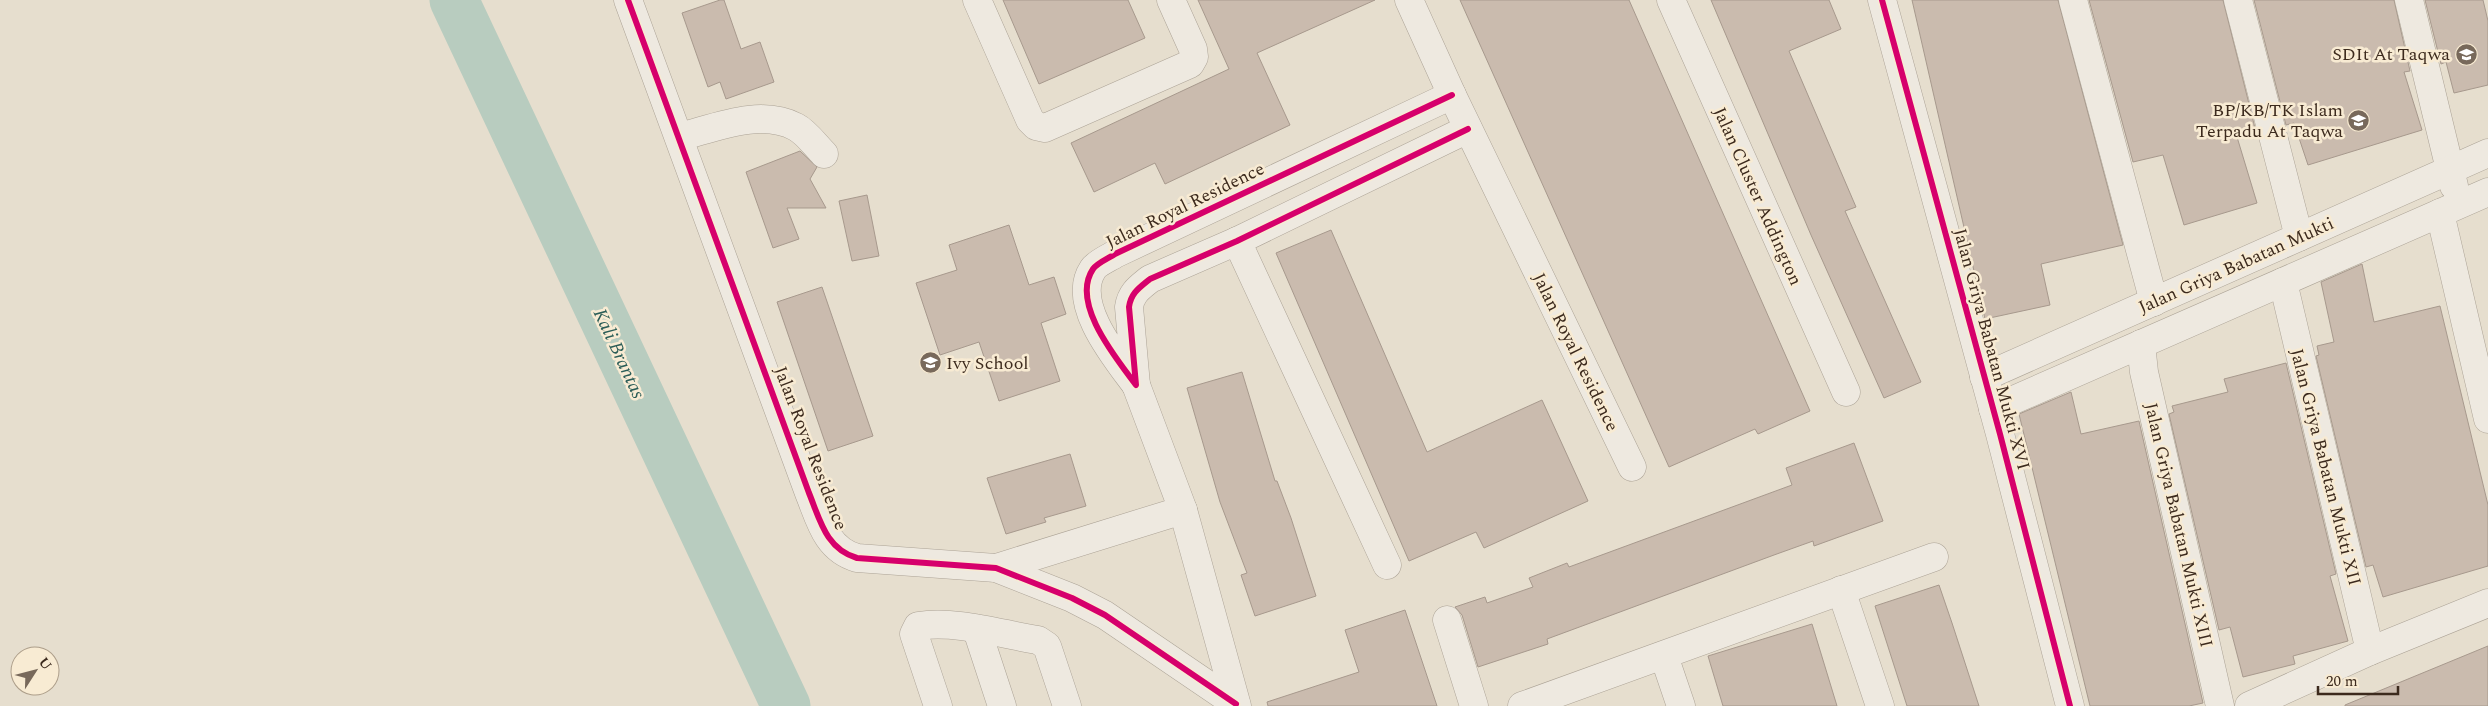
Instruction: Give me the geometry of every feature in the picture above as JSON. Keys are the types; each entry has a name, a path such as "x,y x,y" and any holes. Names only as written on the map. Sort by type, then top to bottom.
{"street":[{"name":"Jalan Royal Residence","path":"628,0 809,493 828,537 843,554 856,558 996,568 1072,598 1105,615 1236,705"},
{"path":"977,0 1030,120 1036,126 1045,128 1190,64 1194,57 1193,49 1171,0"},
{"name":"Jalan Royal Residence","path":"1409,0 1468,129 1632,467"},
{"name":"Jalan Cluster Addington","path":"1671,0 1846,392"},
{"name":"Jalan Griya Babatan Mukti XVI","path":"1882,0 1993,410 2070,706"},
{"path":"2073,0 2154,302"},
{"path":"2238,0 2299,237"},
{"path":"2410,0 2451,169 2448,209 2488,419"},
{"name":"Jalan Royal Residence","path":"1236,705 1183,510 1138,391 1114,355 1088,308 1086,288 1093,269 1115,254 1452,95"},
{"path":"679,137 739,121 772,119 797,127 824,154"},
{"name":"Jalan Royal Residence","path":"1138,391 1130,297 1150,280 1237,241 1468,129"},
{"name":"Jalan Griya Babatan Mukti","path":"1984,377 2488,153"},
{"name":"Jalan Griya Babatan Mukti","path":"1993,410 2488,192"},
{"path":"1237,241 1387,564"},
{"name":"Jalan Griya Babatan Mukti XII","path":"2283,282 2370,651"},
{"name":"Jalan Griya Babatan Mukti XIII","path":"2142,344 2144,372 2220,706"},
{"name":"Jalan Royal Residence","path":"996,568 1183,510"},
{"path":"1522,706 1934,557"},
{"path":"1841,590 1880,706"},
{"path":"2249,706 2370,651 2488,603"},
{"path":"1446,620 1474,706"},
{"path":"938,706 914,634 918,626 930,624 1038,640 1047,646 1067,706"},
{"path":"977,630 1002,706"},
{"path":"1664,656 1680,706"}],"building":[{"path":"724,0 741,49 760,42 774,82 726,99 720,82 708,87 682,13"},
{"path":"1003,0 1128,0 1145,38 1039,84"},
{"path":"1198,0 1375,0 1257,53 1290,125 1165,184 1155,163 1094,192 1071,143 1229,69"},
{"path":"1460,0 1629,0 1810,411 1758,434 1755,429 1669,467"},
{"path":"1711,0 1829,0 1841,29 1789,51 1856,207 1845,211 1921,382 1884,398 1811,235"},
{"path":"1912,0 2058,0 2123,245 2041,264 2050,305 1985,319"},
{"path":"2089,0 2223,0 2256,132 2237,137 2257,203 2184,225 2163,155 2133,162"},
{"path":"2254,0 2394,0 2410,71 2404,72 2422,130 2308,165 2294,123 2286,125"},
{"name":"SDIt At Taqwa","path":"2425,0 2483,0 2488,21 2488,85 2454,93 2446,62 2441,64"},
{"path":"800,151 817,167 810,179 826,208 787,208 799,239 773,248 746,172"},
{"path":"867,195 879,256 852,261 839,201"},
{"path":"1009,225 1029,285 1054,277 1066,314 1041,323 1060,381 999,401 979,342 940,355 916,283 957,270 949,245"},
{"path":"1331,230 1427,452 1542,400 1588,501 1484,548 1476,532 1409,561 1276,253"},
{"path":"2362,264 2374,322 2440,306 2488,505 2488,566 2383,597 2373,565 2366,567 2316,356 2319,355 2317,346 2334,342 2321,282"},
{"path":"822,287 873,436 828,451 777,302"},
{"path":"2286,363 2336,574 2330,576 2348,641 2293,656 2295,664 2243,677 2230,627 2219,630 2169,414 2174,412 2172,406 2228,392 2224,379"},
{"path":"1242,372 1275,481 1277,481 1291,518 1316,596 1255,616 1241,575 1247,573 1220,502 1187,388"},
{"path":"2071,392 2081,434 2139,421 2203,703 2189,706 2090,706 2019,414"},
{"path":"1854,443 1883,521 1814,546 1813,541 1774,555 1547,639 1548,644 1478,667 1462,615 1455,607 1485,597 1487,603 1533,587 1529,578 1567,563 1569,567 1792,485 1786,468"},
{"path":"1070,454 1086,506 1044,518 1046,522 1006,534 987,478"},
{"path":"1939,585 1979,706 1907,706 1875,606"},
{"path":"1405,610 1437,706 1268,706 1267,702 1359,672 1345,630"},
{"path":"1812,624 1837,706 1723,706 1708,656"},
{"path":"2488,646 2488,706 2345,706 2345,705"}],"waterway":[{"name":"Kali Brantas","path":"454,0 786,706"}],"cycle path":[{"path":"628,0 809,493 821,523 831,541 846,554 857,558 996,568 1072,598 1105,615 1236,704"},
{"path":"1882,0 2000,434 2070,706"},
{"path":"1452,95 1115,254 1100,263 1093,269 1087,283 1087,298 1098,330 1136,385 1129,307 1134,294 1150,279 1237,241 1468,129"}],"place":[{"name":"SDIt At Taqwa","path":"2466,54"},
{"name":"BP/KB/TK Islam Terpadu At Taqwa","path":"2359,120"},
{"name":"Ivy School","path":"930,363"}]}
